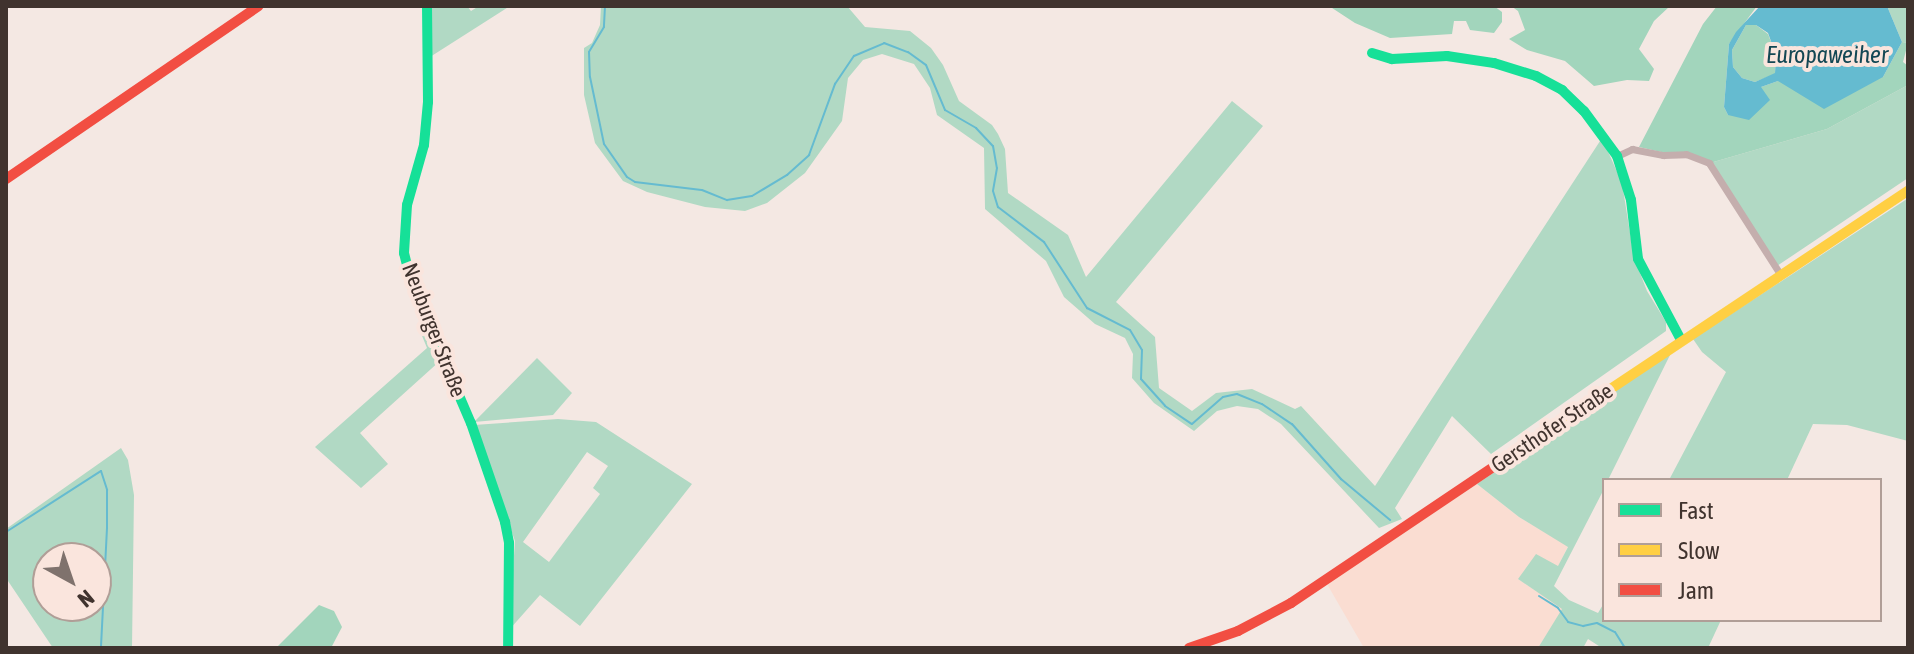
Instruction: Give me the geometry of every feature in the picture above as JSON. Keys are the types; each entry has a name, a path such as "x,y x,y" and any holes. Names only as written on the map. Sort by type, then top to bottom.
{"street":[{"path":"6,179 259,6"},
{"name":"Neuburger Straße","path":"427,6 428,102 424,145 407,205 404,253 413,288 471,423 505,522 509,543 505,627 508,648"},
{"path":"1372,53 1401,59 1447,56 1494,63 1536,76 1562,90 1584,111 1617,156 1631,200 1638,259 1681,340"},
{"path":"1617,156 1632,149 1663,155 1686,154 1709,163 1780,274"},
{"name":"Gersthofer Straße","path":"1189,648 1238,631 1291,603 1908,191"}],"shaded area":[{"path":"1477,484 1519,517 1568,546 1558,567 1518,579 1563,609 1538,648 1364,648 1327,584"}],"green space":[{"path":"430,6 467,6 471,11 479,6 510,6 430,57"},
{"path":"601,6 847,6 865,27 910,31 931,48 943,65 959,101 992,125 998,134 1005,149 1008,193 1068,235 1086,277 1232,101 1263,126 1116,302 1155,337 1159,388 1192,411 1216,393 1252,389 1295,409 1301,406 1375,486 1602,138 1622,183 1634,258 1647,291 1666,322 1666,331 1491,454 1452,416 1395,508 1402,519 1379,528 1281,424 1258,409 1237,406 1217,411 1194,431 1154,403 1132,378 1133,354 1125,338 1095,324 1064,297 1046,261 985,209 984,148 937,115 930,88 914,64 882,54 863,60 848,78 842,121 805,173 767,203 745,211 705,207 647,192 623,181 595,143 584,95 584,48 592,43 600,25"},
{"path":"1329,6 1494,6 1502,12 1502,22 1494,33 1470,30 1466,21 1454,21 1452,34 1390,38 1355,23"},
{"path":"1511,6 1670,6 1654,21 1639,49 1654,69 1649,81 1627,80 1594,86 1565,61 1527,50 1509,39 1525,30 1518,11"},
{"path":"1717,6 1757,6 1729,44 1724,107 1728,115 1761,87 1778,81 1883,77 1902,42 1908,43 1903,62 1908,66 1908,85 1827,129 1710,163 1639,147 1703,24"},
{"path":"1887,6 1908,6 1908,43 1902,42"},
{"path":"1746,25 1756,25 1768,34 1776,55 1775,74 1755,82 1742,78 1733,67 1732,50"},
{"path":"1908,85 1908,178 1777,266 1710,163 1827,129"},
{"path":"1907,199 1908,441 1847,425 1813,424 1788,478 1670,478 1726,372 1702,352 1693,339"},
{"path":"424,321 441,360 360,433 388,464 361,488 315,447 427,348 418,326"},
{"path":"1672,351 1609,478 1602,478 1602,493 1554,586 1569,600 1598,613 1602,606 1602,622 1720,622 1708,648 1602,648 1588,639 1583,648 1538,648 1562,609 1518,579 1536,554 1558,566 1568,547 1519,517 1477,484"},
{"path":"537,358 572,393 553,415 474,422"},
{"path":"558,419 596,422 692,484 580,626 540,595 509,630 515,541 474,425","holes":["587,452 608,466 593,488 600,494 549,562 523,542"]},
{"path":"121,448 128,460 134,495 132,648 53,648 36,622 112,622 112,542 32,542 32,617 6,578 6,529"},
{"path":"319,605 334,611 342,627 331,648 276,648"}],"water":[{"name":"Europaweiher","path":"1760,6 1887,6 1902,42 1883,77 1824,109 1778,81 1761,87 1770,100 1749,120 1728,115 1724,107 1729,44","holes":["1746,25 1756,25 1768,33 1776,55 1775,73 1755,82 1742,78 1733,67 1732,50"]}],"waterway":[{"path":"605,6 604,27 589,52 590,77 604,144 627,177 635,182 702,190 727,200 752,196 787,175 809,155 835,84 854,56 884,43 908,52 926,65 945,110 976,128 993,146 997,168 993,191 998,207 1044,242 1087,308 1130,330 1142,350 1141,379 1165,406 1192,424 1223,397 1237,394 1262,404 1292,424 1341,479 1390,520"},
{"path":"6,532 101,471 107,490 101,648"},
{"path":"1539,596 1558,608 1568,622 1583,626 1597,623 1615,632 1625,648"}],"traffic: fast":[{"path":"427,6 428,102 424,145 407,205 404,253 413,288 471,423 505,522 509,543 508,648"},
{"path":"1372,53 1392,59 1447,56 1494,63 1536,76 1562,90 1584,111 1617,156 1631,200 1638,259 1681,340"}],"traffic: slow":[{"path":"1537,438 1908,191"}],"traffic: jam":[{"path":"6,179 259,6"},
{"path":"1189,648 1238,631 1291,603 1537,438"}]}
